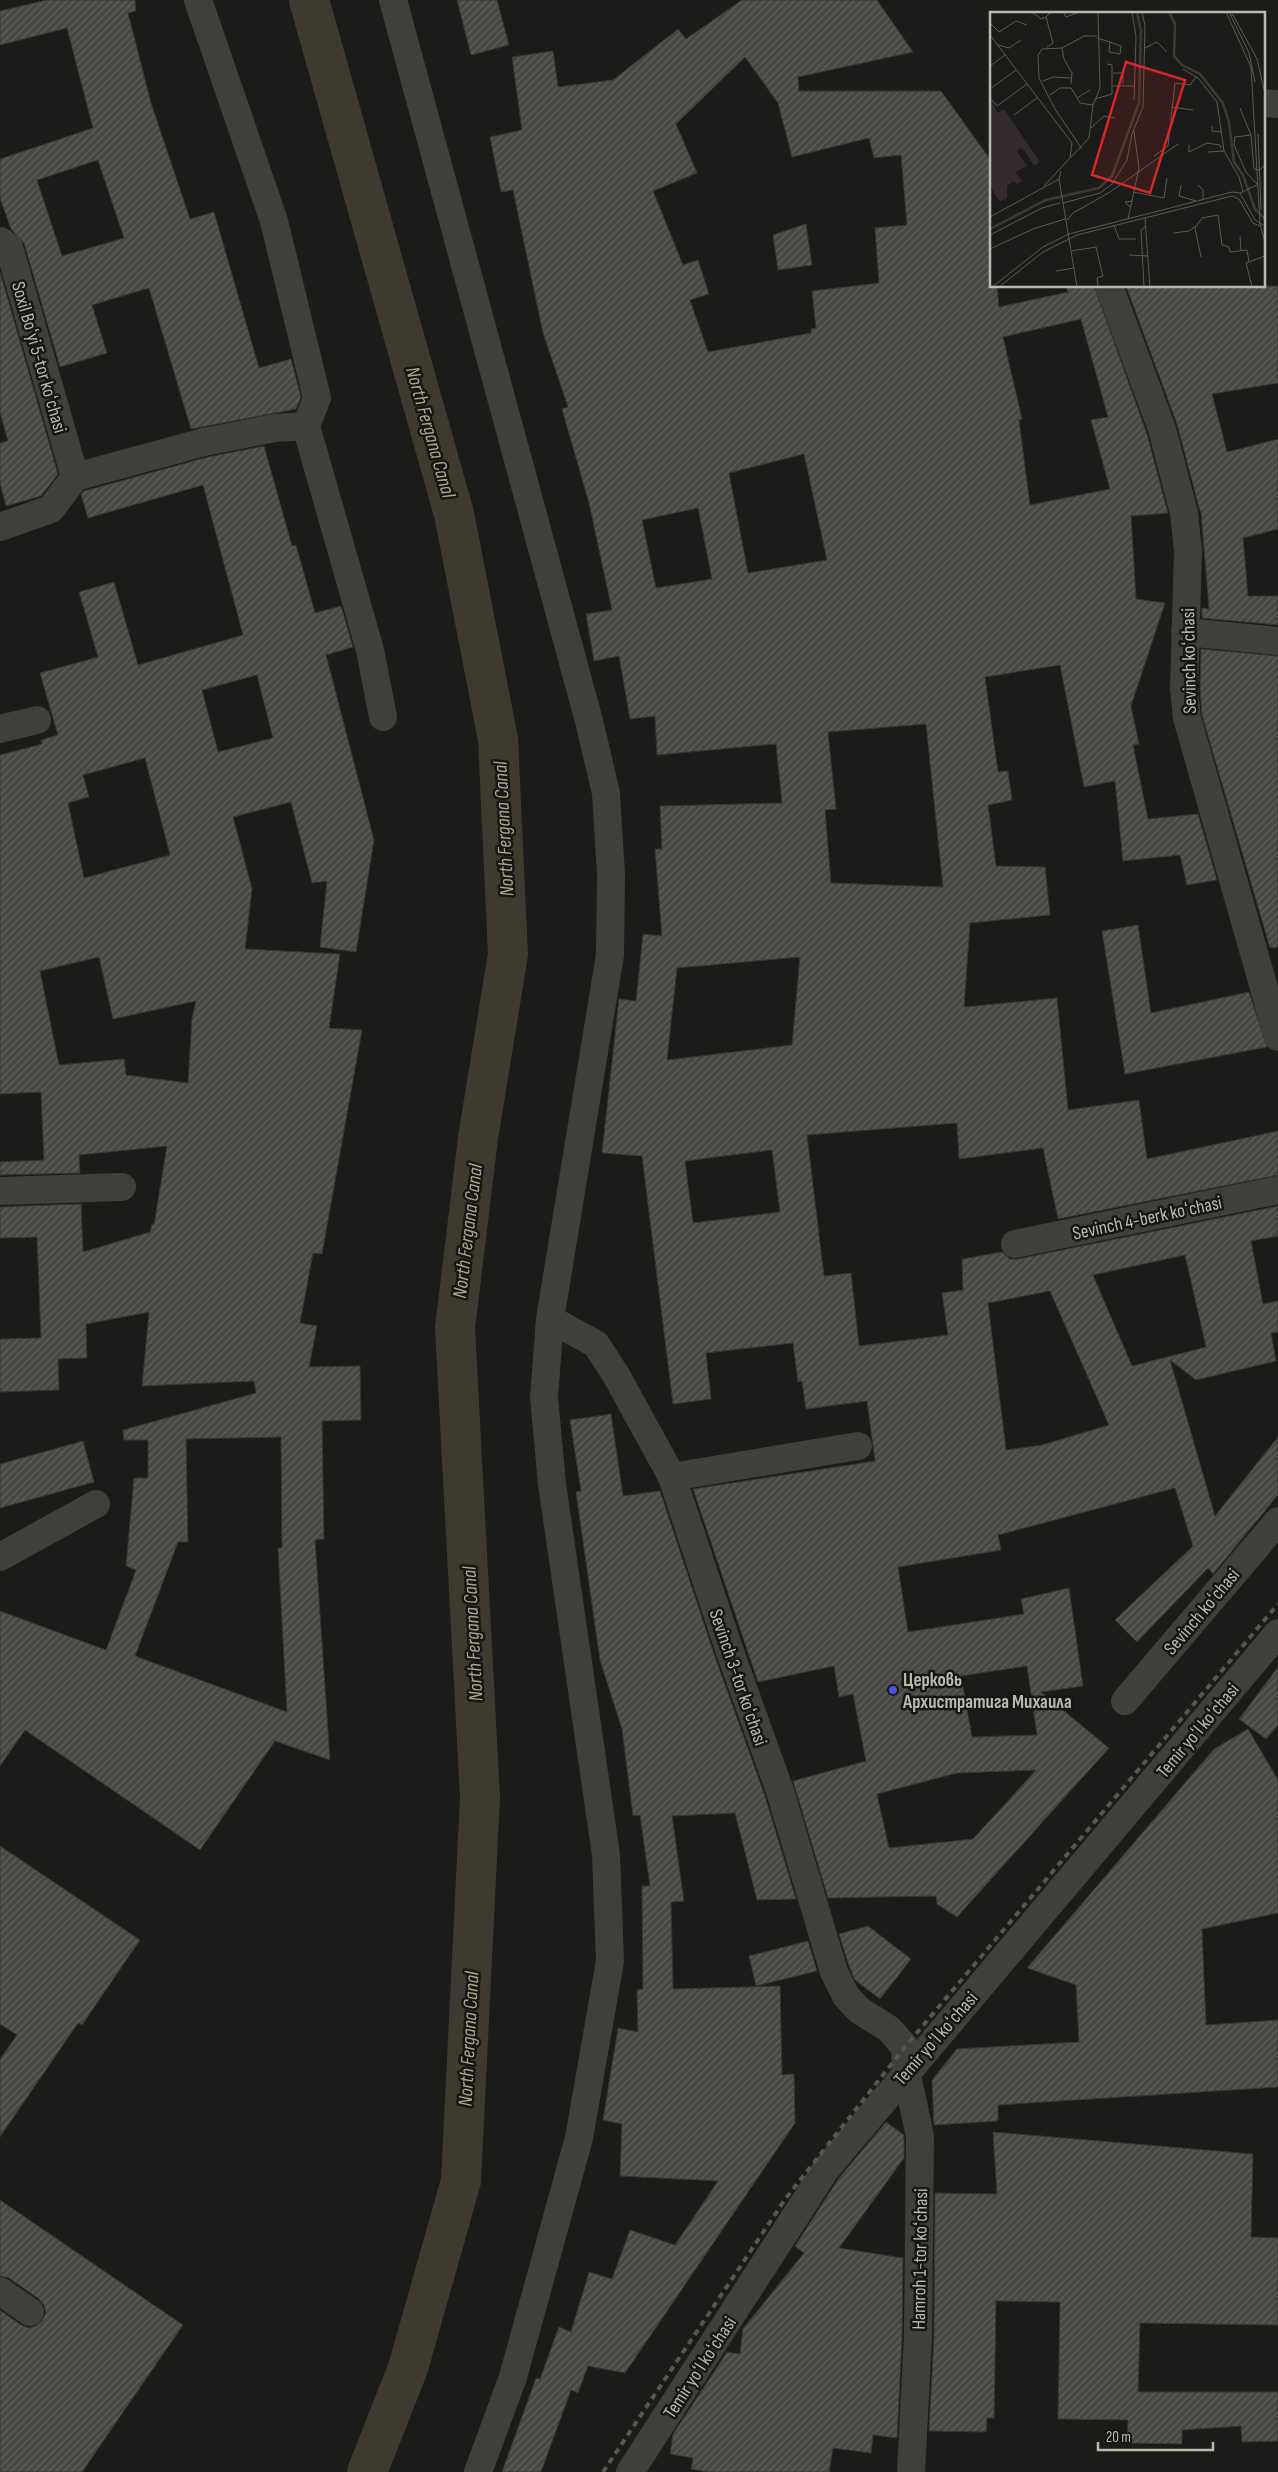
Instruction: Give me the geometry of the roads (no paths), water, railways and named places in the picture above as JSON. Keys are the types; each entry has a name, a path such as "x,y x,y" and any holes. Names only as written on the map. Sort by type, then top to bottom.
{"street":[{"path":"198,0 274,222 316,398 306,426 370,650 383,717"},
{"path":"393,0 589,720 606,793 611,874 610,955 550,1319 544,1397 552,1484 606,1854 610,1961 579,2138 513,2377 478,2472"},
{"name":"Soxil Boʻyi 5-tor koʻchasi","path":"0,241 9,247 75,477"},
{"name":"Sevinch koʻchasi","path":"1110,288 1162,429 1184,513 1188,551 1184,689 1188,718 1278,1037"},
{"path":"0,527 51,509 75,477 204,442 275,428 306,426"},
{"path":"1185,632 1278,641"},
{"path":"0,729 37,720"},
{"path":"0,1192 122,1187"},
{"name":"Sevinch 4-berk koʻchasi","path":"1015,1244 1278,1190"},
{"name":"Sevinch 3-tor koʻchasi","path":"550,1319 596,1344 616,1375 672,1477 729,1649 780,1791 834,1972 846,1996 859,2010 889,2029 906,2059"},
{"path":"672,1477 858,1446"},
{"path":"0,1557 96,1504"},
{"name":"Sevinch koʻchasi","path":"1125,1701 1278,1521"},
{"name":"Temir yoʻl koʻchasi","path":"630,2472 826,2168 906,2059 1007,1956 1278,1633"},
{"name":"Hamroh 1-tor koʻchasi","path":"906,2059 920,2136 918,2337 911,2472"},
{"path":"0,2291 30,2312"}],"waterway":[{"name":"North Fergana Canal","path":"309,0 454,514 498,739 508,954 478,1138 455,1328 480,1797 461,2181 408,2368 367,2472"}],"railway":[{"path":"603,2472 786,2198 905,2047 1278,1604"}],"place":[{"name":"Церковь Архистратига Михаила","path":"893,1690"}]}
